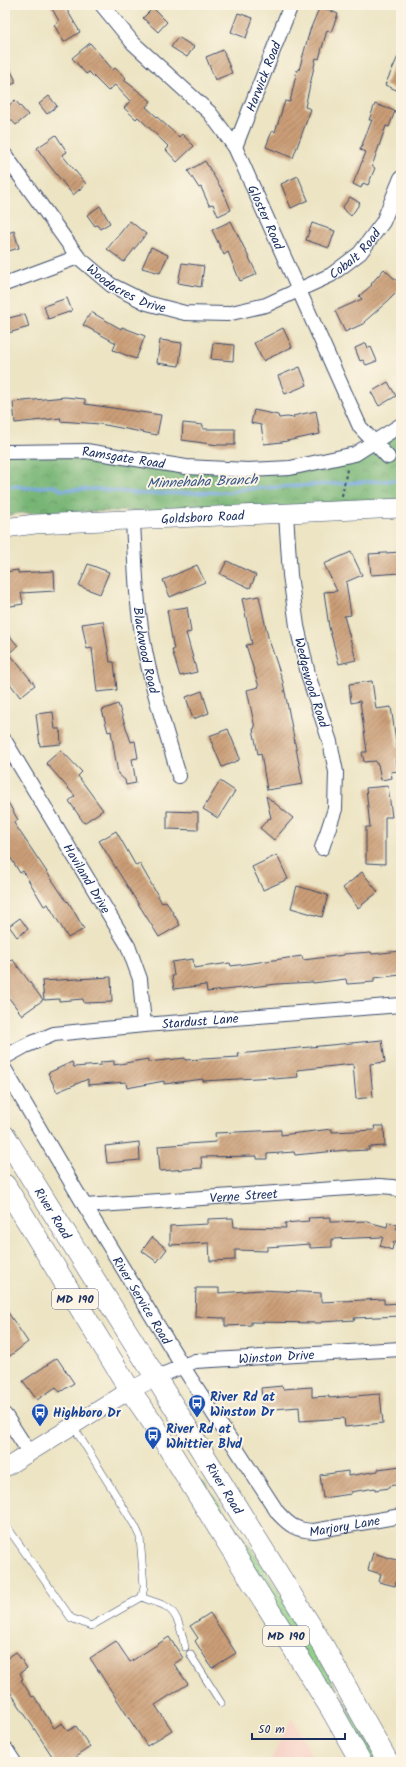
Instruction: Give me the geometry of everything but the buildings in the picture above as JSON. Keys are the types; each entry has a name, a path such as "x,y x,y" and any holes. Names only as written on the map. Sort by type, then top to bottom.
{"main road":[{"name":"Goldsboro Road","path":"5,528 35,524 133,521 401,508"},
{"name":"River Road","path":"5,1136 324,1647 388,1762"},
{"name":"River Road","path":"5,1185 130,1390 153,1423 331,1709 361,1762"}],"street":[{"name":"Gloster Road","path":"102,5 133,43 210,113 235,147 360,427 388,458"},
{"name":"Harwick Road","path":"235,147 291,5"},
{"name":"Woodacres Drive","path":"5,156 78,257 111,285 147,303 185,313 227,314 266,305 300,290"},
{"name":"Cobalt Road","path":"300,290 331,275 360,253 383,222 401,178"},
{"path":"5,284 78,257"},
{"name":"Ramsgate Road","path":"5,452 86,451 186,467 248,470 290,468 344,458 354,454 401,426"},
{"name":"Wedgewood Road","path":"286,514 290,575 297,626 309,678 330,742 336,772 335,809 322,848"},
{"name":"Blackwood Road","path":"133,521 136,585 143,639 154,688 179,776"},
{"name":"Haviland Drive","path":"5,742 128,946 140,979 144,1025"},
{"name":"Stardust Lane","path":"5,1057 25,1046 54,1034 144,1025 401,1005"},
{"name":"River Service Road","path":"5,1070 85,1206 183,1366 278,1513 289,1524"},
{"name":"Verne Street","path":"85,1206 379,1186 393,1187 401,1191"},
{"name":"Winston Drive","path":"155,1378 195,1361 401,1349"},
{"path":"5,1468 28,1452 130,1390 155,1378"},
{"path":"5,1415 28,1452"},
{"name":"Marjory Lane","path":"289,1524 301,1530 314,1531 401,1516"},
{"path":"5,1748 14,1762"}],"lane":[{"path":"73,1425 135,1526 140,1537 144,1586 142,1597"},
{"path":"5,1524 71,1618 91,1626 142,1597"},
{"path":"142,1597 151,1602 164,1605 174,1612 180,1626 185,1647"},
{"path":"190,1654 221,1703"}],"path":[{"path":"342,500 347,472"}],"shaded area":[{"path":"292,1717 315,1762 270,1762"}],"green space":[{"path":"401,425 401,506 19,513 5,516 5,452 13,451 248,470 344,458"},
{"path":"201,1481 204,1482 254,1553 289,1608 380,1762 369,1762"}],"waterway":[{"name":"Minnehaha Branch","path":"5,487 16,486 27,488 55,486 61,490 97,489 144,494 230,492 243,489 401,480"}],"place":[{"name":"River Rd at Winston Dr","path":"197,1418"},
{"name":"Highboro Dr","path":"40,1427"},
{"name":"River Rd at Whittier Blvd","path":"153,1450"}]}
